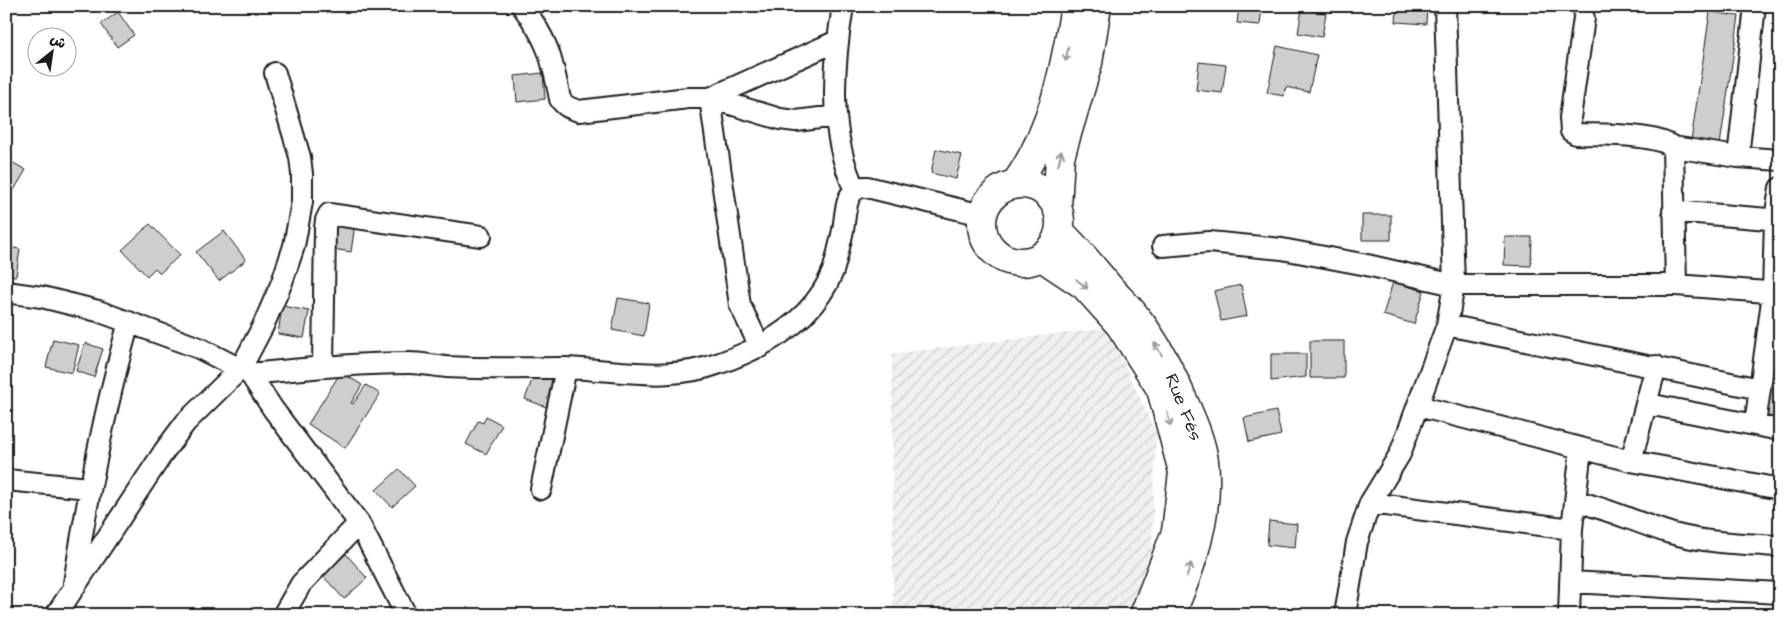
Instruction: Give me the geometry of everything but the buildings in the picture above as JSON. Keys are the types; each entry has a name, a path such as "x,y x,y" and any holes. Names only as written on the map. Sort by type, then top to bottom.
{"highway":[{"path":"1016,183 1040,144 1049,123 1067,58 1075,6"},
{"path":"1059,219 1047,193 1032,185 1016,183 1000,189 988,200 982,215 983,233 992,249 1007,260 1025,262 1042,257 1053,247 1059,219 1060,157 1088,63 1097,6"},
{"name":"Rue Fés","path":"1059,219 1085,256 1109,287 1136,316 1159,349 1192,420 1204,460 1205,500 1195,550 1184,585 1170,615"},
{"name":"Rue Fés","path":"1042,257 1084,285 1120,325 1161,389 1183,472 1176,532 1144,615"}],"street":[{"path":"522,6 538,28 551,54 560,99 563,105 569,108 579,111 688,98 710,98 780,119 796,121 836,116"},
{"path":"843,6 837,41 836,116 843,162 861,189 906,197 982,215"},
{"path":"1346,615 1357,542 1370,503 1400,454 1447,324 1454,285 1445,6"},
{"path":"1738,157 1755,6"},
{"path":"1584,18 1570,118 1571,131 1576,134 1649,139 1664,142 1673,147 1738,157 1780,160"},
{"path":"710,98 837,41"},
{"path":"56,615 165,450 186,422 246,371 282,282 294,246 302,202 300,157 275,73"},
{"path":"710,98 740,305 760,347"},
{"path":"1673,147 1676,285"},
{"path":"1755,424 1776,293 1777,219 1780,188"},
{"path":"246,371 409,363 446,367 566,368 647,375 684,374 716,365 760,347 805,314 826,284 837,256 845,209 861,189"},
{"path":"1673,212 1777,219"},
{"path":"323,367 325,228 329,214 481,236"},
{"path":"1163,246 1209,242 1282,249 1367,265 1454,285 1676,285 1776,293"},
{"path":"6,292 42,297 98,311 199,348 246,371 359,523 406,615"},
{"path":"73,590 89,488 108,396 129,322"},
{"path":"1447,324 1760,389"},
{"path":"1631,461 1648,404 1656,366"},
{"path":"541,488 566,368"},
{"path":"1648,404 1780,430"},
{"path":"1418,406 1631,461 1780,489"},
{"path":"1569,615 1572,529 1581,448"},
{"path":"6,480 89,488"},
{"path":"1576,501 1603,508 1669,532 1695,539 1780,546"},
{"path":"1370,503 1572,529"},
{"path":"283,615 301,584 359,523"},
{"path":"1570,582 1780,593"}],"shaded area":[{"path":"1108,328 1156,434 1151,563 1136,615 893,615 892,354"}]}
